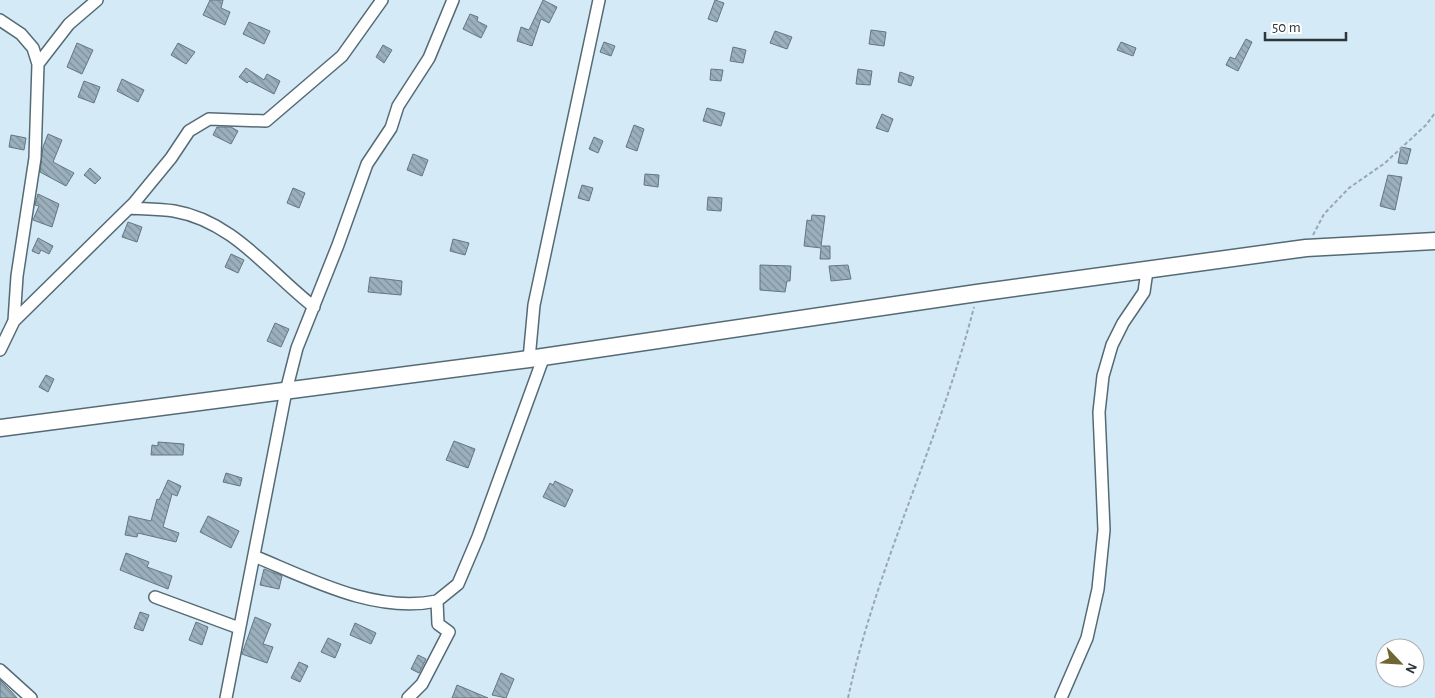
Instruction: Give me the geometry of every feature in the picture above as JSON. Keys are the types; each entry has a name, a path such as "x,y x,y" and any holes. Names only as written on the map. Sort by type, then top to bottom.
{"street":[{"path":"38,64 68,24 97,0"},
{"path":"0,350 14,321 129,208 172,158 189,131 209,119 266,121 342,56 382,0"},
{"path":"226,698 286,391 298,348 367,164 391,128 398,106 429,58 453,0"},
{"path":"254,556 332,588 365,598 420,604 437,600 458,584 478,537 536,358 534,306 599,0"},
{"path":"0,20 22,34 33,48 38,64 35,158 17,276 14,321"},
{"path":"129,208 175,211 221,227 314,307"},
{"path":"0,428 536,358 977,293 1306,248 1435,241"},
{"path":"1061,698 1087,638 1098,589 1104,530 1099,412 1103,376 1110,352 1123,322 1144,292 1147,271"},
{"path":"155,597 239,628"},
{"path":"408,698 422,684 449,632 438,624 437,600"},
{"path":"0,670 30,698"}],"path":[{"path":"1306,248 1324,214 1348,188 1384,162 1426,125 1435,113"},
{"path":"848,698 868,622 931,444 977,293"}],"building":[{"path":"210,0 223,0 221,8 230,12 225,25 203,15"},
{"path":"543,0 557,7 549,23 541,19 532,46 517,41 521,27 529,30"},
{"path":"715,0 724,3 717,22 708,19"},
{"path":"470,14 478,17 477,21 487,26 481,38 463,29"},
{"path":"249,22 270,31 264,44 243,34"},
{"path":"871,30 886,32 884,46 869,44"},
{"path":"775,31 792,37 787,49 770,43"},
{"path":"1246,39 1252,42 1238,71 1226,65 1230,57 1235,59"},
{"path":"604,42 615,46 611,56 600,52"},
{"path":"1121,42 1136,48 1133,56 1117,50"},
{"path":"77,43 93,50 82,74 67,67"},
{"path":"178,43 195,52 186,64 171,55"},
{"path":"383,45 392,50 384,63 376,57"},
{"path":"733,47 746,50 743,63 730,61"},
{"path":"246,68 264,80 267,74 280,81 274,94 249,81 247,83 239,77"},
{"path":"711,69 723,70 721,81 710,80"},
{"path":"858,69 872,71 870,85 856,84"},
{"path":"900,72 914,77 911,86 898,82"},
{"path":"122,79 144,90 138,102 117,91"},
{"path":"84,81 100,87 94,103 78,97"},
{"path":"707,108 725,113 721,126 703,121"},
{"path":"882,114 893,119 888,132 876,128"},
{"path":"634,125 644,129 637,151 626,147"},
{"path":"217,127 231,127 238,131 231,144 213,135"},
{"path":"48,134 62,140 53,162 74,173 66,186 40,172 43,147"},
{"path":"11,135 26,138 24,150 9,147"},
{"path":"594,137 603,141 598,153 589,149"},
{"path":"1401,147 1411,149 1407,164 1398,163"},
{"path":"413,154 428,160 422,176 407,170"},
{"path":"90,168 101,178 95,184 84,175"},
{"path":"645,174 659,175 658,187 644,185"},
{"path":"1388,175 1402,177 1395,210 1380,206"},
{"path":"582,185 593,188 589,201 578,198"},
{"path":"293,188 305,193 299,208 287,203"},
{"path":"38,194 59,204 52,227 33,220 39,206 35,205"},
{"path":"708,197 722,198 721,211 707,210"},
{"path":"812,215 825,216 821,246 830,246 830,259 820,259 821,248 804,246 807,220 811,221"},
{"path":"128,222 142,227 137,242 122,237"},
{"path":"38,238 53,246 49,254 41,250 39,254 32,251"},
{"path":"453,239 469,243 465,255 450,251"},
{"path":"231,254 244,260 238,273 225,267"},
{"path":"760,265 791,266 790,281 787,281 785,292 760,290"},
{"path":"848,265 851,279 831,281 829,266"},
{"path":"370,277 402,281 401,295 368,292"},
{"path":"275,323 289,329 281,347 267,341"},
{"path":"46,375 54,379 48,392 39,387"},
{"path":"454,441 475,449 468,468 446,460"},
{"path":"158,442 184,444 183,455 151,455 152,445 158,446"},
{"path":"226,473 242,478 240,486 223,482"},
{"path":"168,480 181,486 177,496 172,494 163,527 179,533 176,542 138,533 137,537 125,535 129,516 151,521 157,499 159,500"},
{"path":"555,481 573,490 565,507 543,497 550,483 553,485"},
{"path":"208,516 239,531 231,548 200,532"},
{"path":"126,553 149,562 147,567 172,576 168,589 120,570"},
{"path":"264,569 282,576 279,589 260,585"},
{"path":"140,612 149,615 143,631 134,628"},
{"path":"255,617 271,624 263,644 273,647 267,663 242,654"},
{"path":"196,622 208,627 202,645 189,640"},
{"path":"355,623 376,633 371,644 350,635"},
{"path":"328,638 341,644 335,658 321,652"},
{"path":"418,655 426,659 419,673 411,669"},
{"path":"299,662 308,666 300,682 291,678"},
{"path":"501,673 514,679 506,698 492,695"},
{"path":"0,680 11,691 17,698 0,698"},
{"path":"457,685 488,698 452,698"}]}
